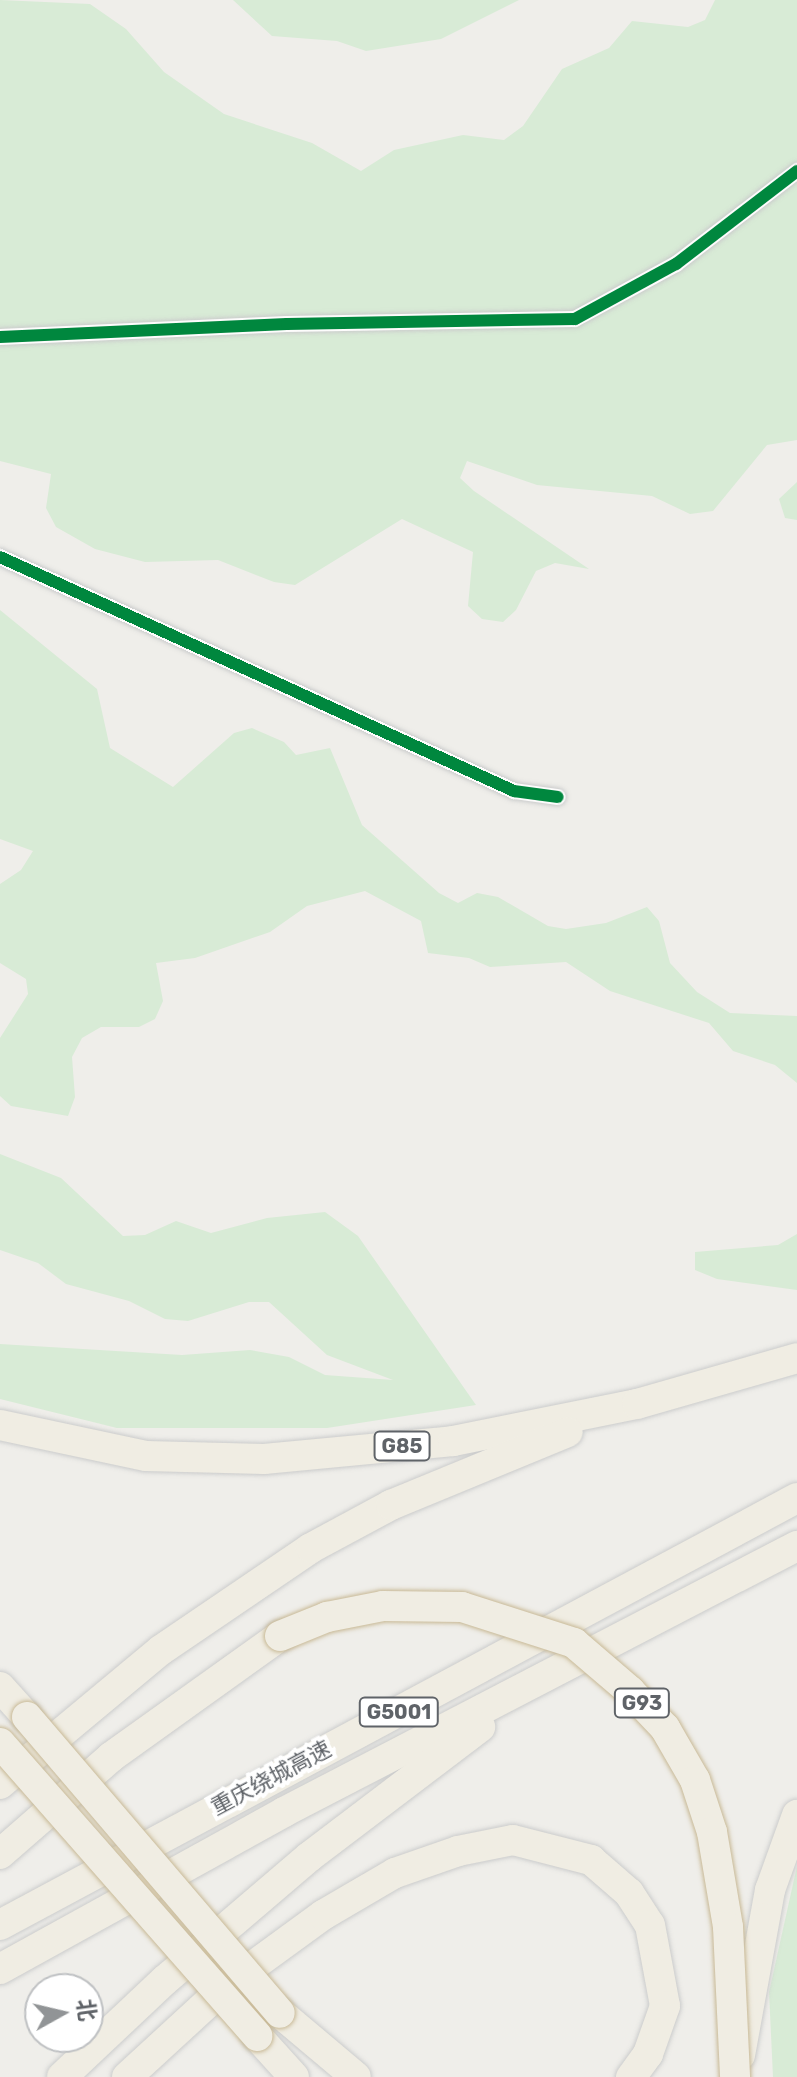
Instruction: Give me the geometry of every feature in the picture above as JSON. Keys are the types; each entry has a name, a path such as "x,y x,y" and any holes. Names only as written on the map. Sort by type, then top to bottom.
{"highway":[{"name":"G85","path":"0,1425 146,1456 264,1459 453,1441 637,1404 797,1358"},
{"path":"0,1784 161,1650 311,1548 391,1505 637,1404"},
{"name":"重庆绕城高速","path":"0,1925 797,1498"},
{"name":"重庆绕城高速","path":"0,1969 284,1812 527,1689 797,1546"},
{"name":"G93","path":"0,1854 111,1757 280,1636 327,1617 383,1606 462,1607 574,1643 630,1691 665,1728 695,1780 712,1832 728,1927 735,2077"},
{"path":"0,1687 338,2077"},
{"path":"62,2077 165,1980 309,1857 527,1689"},
{"path":"0,1743 294,2077"},
{"path":"735,2077 770,1890 797,1815"},
{"path":"127,2077 227,1985 323,1915 395,1873 458,1851 513,1840 540,1843 591,1860 629,1893 650,1925 665,2006 648,2054 631,2077"},
{"path":"280,2013 356,2077"}],"street":[{"path":"0,337 287,324 575,319 676,264 797,171"},
{"path":"0,557 514,791 558,797"}],"green space":[{"path":"0,0 90,4 126,29 164,72 224,114 312,143 361,171 394,150 463,135 504,140 523,126 562,69 609,48 632,21 688,27 705,20 715,0 797,0 797,440 767,445 713,511 690,514 652,496 537,485 467,461 460,478 474,491 589,569 555,563 536,571 516,610 503,622 482,619 468,606 473,552 402,519 295,585 274,582 218,560 145,562 95,549 56,527 46,508 51,474 0,461"},
{"path":"233,0 519,0 441,39 366,51 337,41 272,36"},
{"path":"797,482 797,520 785,518 779,499"},
{"path":"0,610 97,689 110,748 173,787 234,733 252,728 284,742 296,755 330,748 362,825 439,893 458,903 477,893 498,897 548,926 566,929 606,923 647,907 659,921 670,963 697,992 730,1013 797,1016 797,1083 775,1065 733,1051 709,1023 610,991 566,962 490,967 469,958 428,953 421,921 365,891 307,906 270,932 195,958 156,963 163,1001 155,1019 139,1027 101,1027 82,1038 72,1057 75,1097 68,1116 11,1106 0,1096 0,1038 28,994 26,979 0,963 0,884 21,870 33,851 0,839"},
{"path":"0,1154 61,1178 123,1236 145,1235 176,1221 211,1233 267,1218 325,1212 358,1236 476,1405 327,1428 117,1428 0,1399 0,1344 182,1355 250,1350 289,1357 325,1375 393,1380 327,1355 269,1302 249,1302 188,1321 165,1319 129,1301 66,1284 38,1263 0,1250"},
{"path":"797,1234 797,1290 717,1279 695,1270 695,1252 778,1245"},
{"path":"797,1866 797,2077 773,2077 769,1992"}],"cycle path":[{"path":"0,337 287,324 575,319 676,264 797,171"},
{"path":"0,557 514,791 558,797"}]}
